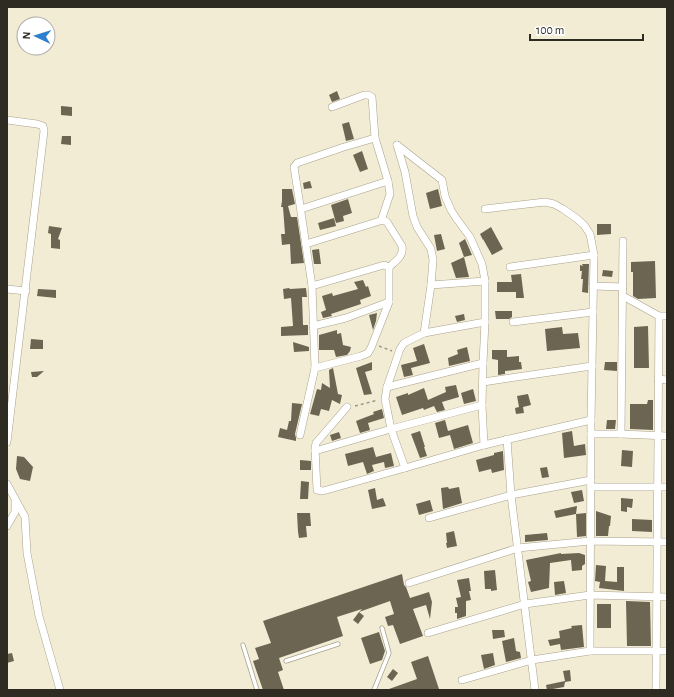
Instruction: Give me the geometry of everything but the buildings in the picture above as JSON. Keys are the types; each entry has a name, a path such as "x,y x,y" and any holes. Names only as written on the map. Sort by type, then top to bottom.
{"street":[{"path":"332,107 364,95 372,97 375,138 388,181 390,194 382,218 383,220"},
{"path":"7,120 37,124 43,126 44,132 7,442"},
{"path":"300,435 315,368 312,286 294,167 297,162 375,138"},
{"path":"424,333 433,260 430,249 417,227 413,216 405,172 397,145 442,180 445,196 451,210 470,237 482,264 485,281 485,322 482,382 484,445"},
{"path":"301,209 388,181"},
{"path":"485,209 545,202 554,204 576,218 584,225 590,234 594,255 591,420 590,652"},
{"path":"306,244 383,220"},
{"path":"383,220 387,222 402,246 403,251 400,258 389,267"},
{"path":"621,434 623,241"},
{"path":"510,267 594,255"},
{"path":"312,286 384,265 389,267"},
{"path":"315,368 368,353 389,302 389,267"},
{"path":"431,285 485,281"},
{"path":"593,286 623,287"},
{"path":"7,289 26,291"},
{"path":"623,296 659,316 667,316"},
{"path":"314,326 346,318 389,302"},
{"path":"513,322 593,312"},
{"path":"656,690 659,316"},
{"path":"405,468 391,429 385,399 386,387 398,353 404,343 424,333 485,322"},
{"path":"386,387 483,363"},
{"path":"482,382 592,366"},
{"path":"658,379 667,380"},
{"path":"315,451 482,405"},
{"path":"347,408 316,443 317,490 320,491 507,439 591,420"},
{"path":"591,434 667,436"},
{"path":"507,439 511,495 536,690"},
{"path":"7,484 25,517 27,552 39,616 60,690"},
{"path":"429,518 511,495 591,484 667,487"},
{"path":"7,526 16,512 15,500"},
{"path":"409,583 518,548 590,541 667,542"},
{"path":"428,633 525,604 590,595 667,597"},
{"path":"462,680 532,660 590,652 667,651"}],"lane":[{"path":"374,690 390,653 382,628"},
{"path":"286,662 338,644"},
{"path":"243,645 257,690"}],"path":[{"path":"373,344 398,353"},
{"path":"347,408 385,399"}]}
